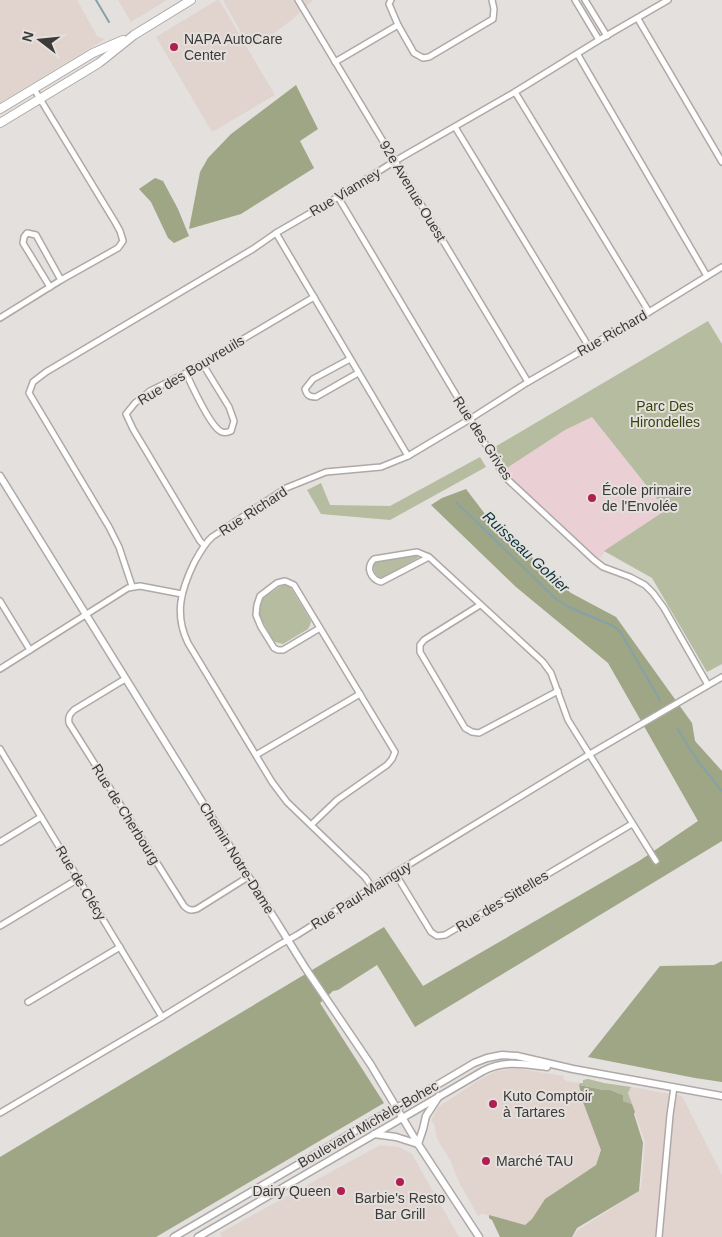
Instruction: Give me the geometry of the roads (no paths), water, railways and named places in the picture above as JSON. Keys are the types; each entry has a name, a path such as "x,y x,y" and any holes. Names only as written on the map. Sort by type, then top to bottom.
{"main road":[{"path":"0,124 99,62 134,35 191,0"},
{"path":"0,109 93,53 134,35"}],"street":[{"name":"92e Avenue Ouest","path":"298,0 528,382"},
{"path":"390,0 389,4 398,25 414,52 423,58 429,57 492,19 494,9 492,0"},
{"path":"575,0 599,40"},
{"path":"586,0 607,36"},
{"name":"Rue Vianney","path":"132,586 119,547 109,527 29,392 33,382 46,372 253,249 395,161 516,92 599,40 668,0"},
{"path":"638,18 722,162"},
{"path":"335,62 398,25"},
{"path":"578,54 707,276"},
{"path":"0,318 61,280 118,248 123,241 115,222 34,89"},
{"path":"516,92 649,312"},
{"path":"455,127 588,347"},
{"name":"Rue des Grives","path":"338,197 505,477 603,567 645,585 664,608 708,685"},
{"path":"50,287 23,243 27,233 36,235 61,280"},
{"path":"276,233 408,456"},
{"name":"Rue Richard","path":"372,888 365,877 287,802 272,782 188,643 183,631 180,602 191,569 204,545 286,488 326,472 381,467 408,456 528,382 722,267"},
{"name":"Rue des Bouvreuils","path":"204,545 142,445 126,414 135,403 150,391 186,373 314,298"},
{"path":"350,359 313,380 305,389 306,394 310,397 316,397 358,373"},
{"path":"186,373 210,419 220,432 226,433 231,431 234,421 229,407 202,363"},
{"name":"Chemin Notre-Dame","path":"0,476 248,877 365,1056 418,1144 479,1237"},
{"path":"429,557 381,582 375,580 370,570 370,563 374,560 417,552 429,557 543,662 551,673 568,720 656,861"},
{"path":"310,825 337,800 387,765 395,752 294,585 285,581 277,583 260,596 256,615 274,648 283,650 320,628"},
{"path":"0,668 132,586 144,586 182,594"},
{"path":"0,601 30,650"},
{"path":"480,604 424,640 420,645 420,652 465,728 479,733 558,691"},
{"name":"Rue Paul-Mainguy","path":"0,1112 162,1017 590,754 722,678"},
{"name":"Rue de Cherbourg","path":"126,679 74,710 68,718 69,723 187,909 196,909 248,877"},
{"path":"256,756 360,694"},
{"name":"Rue de Clécy","path":"0,749 2,756 162,1017"},
{"path":"0,842 41,817"},
{"name":"Rue des Sittelles","path":"395,873 431,932 436,936 445,935 632,824"},
{"path":"0,926 78,879"},
{"path":"28,1002 120,947"},
{"name":"Boulevard Michèle-Bohec","path":"174,1237 474,1063 493,1056 502,1054 514,1055 573,1069 722,1096"},
{"name":"Boulevard Michèle-Bohec","path":"198,1237 482,1071 503,1064 573,1069"},
{"path":"659,1237 674,1087"},
{"path":"374,1134 396,1137 418,1144 426,1116 440,1095"}],"waterway":[{"path":"96,0 109,22"},
{"name":"Ruisseau Gohier","path":"456,502 557,600 615,627 621,633 660,700"},
{"name":"Ruisseau Gohier","path":"677,728 697,760 722,791"}],"place":[{"name":"NAPA AutoCare Center","path":"174,47"},
{"name":"École primaire de l'Envolée","path":"592,498"},
{"name":"Kuto Comptoir à Tartares","path":"493,1104"},
{"name":"Marché TAU","path":"486,1161"},
{"name":"Barbie's Resto Bar Grill","path":"400,1182"},
{"name":"Dairy Queen","path":"341,1191"}],"park label":[{"name":"Parc Des Hirondelles","path":"665,414"}]}
